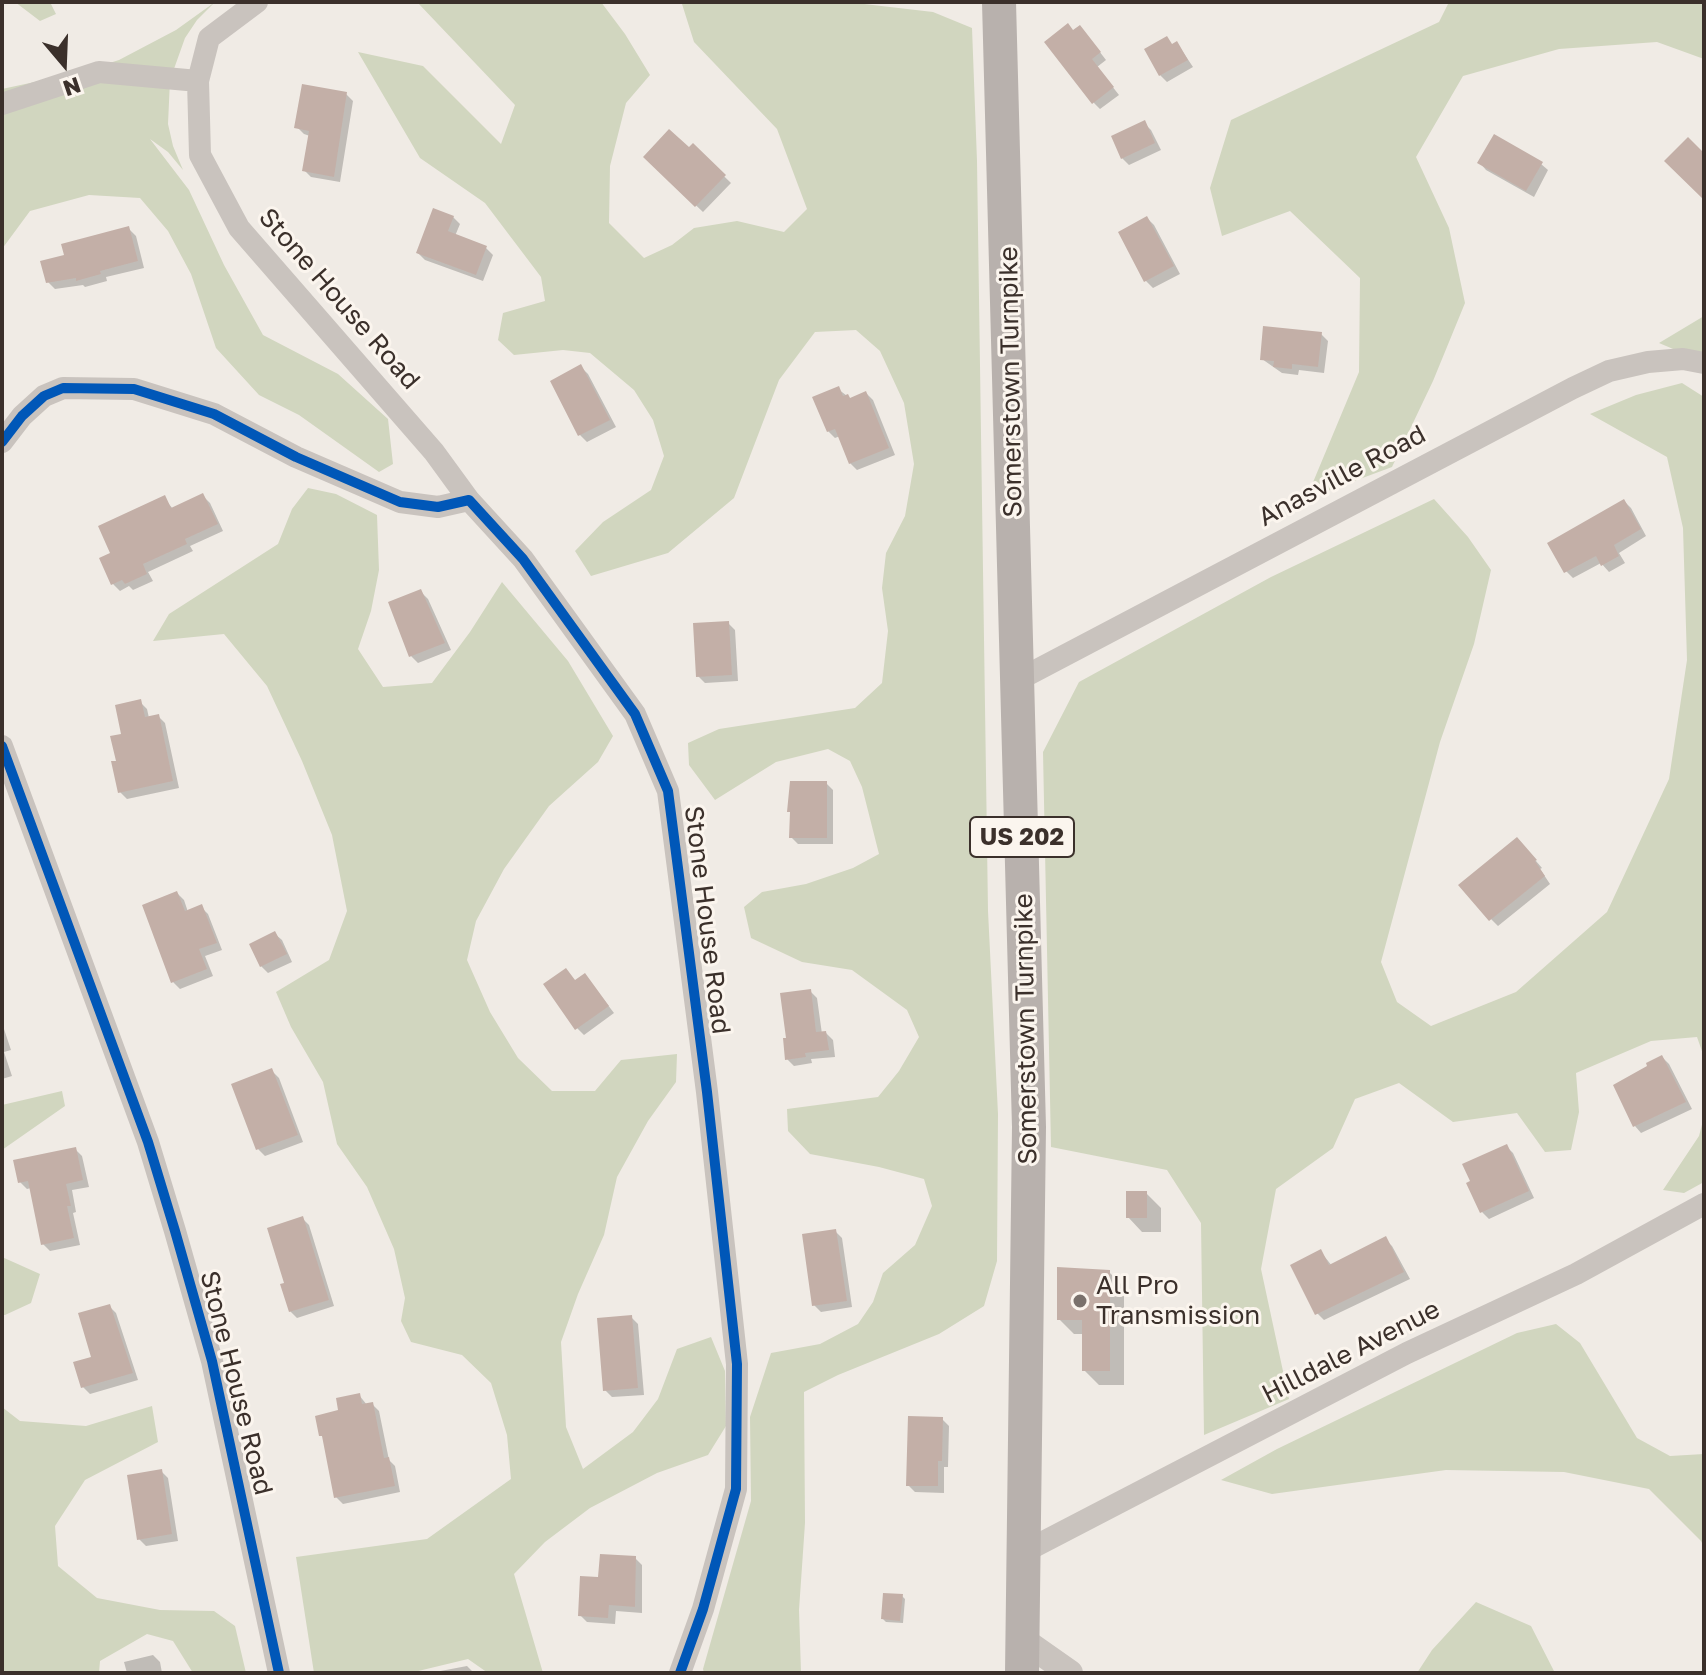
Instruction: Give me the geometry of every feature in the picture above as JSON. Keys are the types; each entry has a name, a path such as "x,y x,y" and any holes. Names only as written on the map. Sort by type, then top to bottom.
{"main road":[{"name":"Somerstown Turnpike","path":"999,2 1029,1127 1022,1656"}],"street":[{"name":"Stone House Road","path":"257,2 209,38 198,81 200,155 239,228 434,452 469,500 523,559 635,714 668,791 707,1092 737,1364 736,1489 703,1609 680,1673"},
{"path":"2,104 99,72 198,81"},
{"name":"Anasville Road","path":"1018,680 1609,371 1648,362 1683,359 1704,363"},
{"path":"2,442 22,416 44,396 63,388 134,389 214,414 296,457 400,502 438,507 469,500"},
{"name":"Stone House Road","path":"2,746 148,1142 175,1231 212,1361 279,1673"},
{"name":"Hilldale Avenue","path":"1024,1552 1407,1353 1576,1274 1704,1204"},
{"path":"1022,1656 1070,1673"}],"green space":[{"path":"15,2 50,2 56,14 40,21"},
{"path":"215,2 185,38 170,80 168,124 183,170 168,152 150,139 189,190 224,265 263,335 338,374 388,419 393,464 379,472 299,415 259,395 216,348 191,274 168,231 140,198 89,195 30,211 2,249 2,89 81,72 119,60 176,30"},
{"path":"417,2 601,2 650,75 626,103 610,166 609,223 644,258 672,245 694,228 737,221 784,232 807,209 777,129 694,42 682,4 684,2 847,2 933,12 972,28 977,161 988,911 998,1114 997,1261 984,1306 939,1334 804,1392 805,1523 799,1610 801,1673 704,1673 703,1669 751,1501 750,1417 771,1353 820,1344 858,1324 873,1302 883,1273 915,1245 932,1206 924,1179 810,1154 788,1131 787,1109 878,1097 899,1071 919,1037 907,1010 852,970 802,962 751,938 744,907 762,892 806,884 853,868 879,854 862,787 850,761 828,749 776,762 715,800 689,765 688,743 719,729 855,708 882,683 888,631 882,588 886,553 905,516 914,464 904,403 880,351 856,330 815,332 779,380 734,498 668,553 591,576 575,551 603,522 651,490 664,456 653,420 634,390 590,353 563,350 514,355 498,340 503,313 545,301 541,277 485,203 420,158 358,52 423,66 501,144 515,105"},
{"path":"1449,2 1704,2 1704,59 1657,42 1559,49 1463,76 1416,157 1449,228 1465,303 1433,381 1392,467 1306,499 1359,372 1360,278 1290,211 1222,236 1210,188 1231,120 1439,22"},
{"path":"1704,316 1704,362 1659,343"},
{"path":"1682,383 1704,397 1704,1057 1697,1037 1651,1041 1576,1073 1579,1112 1571,1150 1545,1152 1517,1113 1453,1122 1399,1083 1355,1099 1333,1148 1276,1189 1261,1269 1289,1399 1204,1435 1201,1223 1167,1170 1051,1147 1043,752 1079,682 1271,577 1434,499 1468,537 1491,570 1474,644 1440,742 1381,962 1397,1002 1431,1026 1516,992 1607,912 1669,779 1687,660 1683,528 1667,457 1590,414 1636,395"},
{"path":"308,488 336,494 377,515 379,570 371,611 358,649 383,687 432,683 502,582 568,661 613,736 598,762 549,806 504,869 476,921 467,960 490,1012 518,1058 552,1091 595,1091 621,1060 677,1054 676,1082 648,1121 617,1177 604,1235 561,1342 566,1427 583,1469 633,1432 658,1399 677,1349 711,1337 725,1371 726,1426 708,1455 657,1473 590,1508 545,1542 514,1574 543,1673 488,1673 468,1659 410,1673 314,1673 296,1557 427,1539 511,1479 507,1435 491,1383 462,1355 411,1342 401,1321 405,1298 394,1249 367,1187 337,1144 323,1082 291,1027 276,992 329,960 347,911 332,835 302,761 267,686 224,634 153,641 169,614 278,544 292,509"},
{"path":"62,1091 65,1106 2,1150 2,1105"},
{"path":"1704,1117 1704,1182 1684,1193 1663,1190 1699,1136"},
{"path":"2,1257 40,1274 31,1303 5,1315 2,1315"},
{"path":"1556,1324 1580,1343 1637,1438 1670,1456 1704,1454 1704,1547 1649,1489 1564,1472 1446,1470 1272,1494 1221,1480 1277,1449 1517,1333"},
{"path":"152,1406 158,1442 85,1480 55,1526 58,1566 97,1598 160,1610 214,1611 235,1626 246,1673 193,1673 173,1641 147,1634 100,1661 99,1673 2,1673 2,1407 20,1421 86,1426"},
{"path":"1476,1602 1531,1626 1555,1673 1417,1673 1432,1650"}],"building":[{"path":"1068,23 1073,30 1080,25 1101,52 1092,59 1114,87 1092,104 1044,42"},
{"path":"1167,36 1172,44 1177,41 1188,60 1159,76 1144,49"},
{"path":"302,84 347,92 334,177 302,171 309,131 294,128"},
{"path":"1145,120 1155,143 1121,159 1111,136"},
{"path":"669,129 689,147 693,143 726,175 695,207 643,157"},
{"path":"1494,134 1543,162 1526,191 1477,163"},
{"path":"1688,137 1704,153 1704,200 1664,161"},
{"path":"433,208 454,216 448,231 487,246 476,275 416,253"},
{"path":"1147,216 1174,266 1144,282 1118,232"},
{"path":"129,226 138,261 76,281 76,278 46,283 40,261 64,255 61,244"},
{"path":"1263,326 1322,332 1318,367 1292,364 1292,369 1273,367 1274,361 1260,360"},
{"path":"581,364 610,420 578,436 550,381"},
{"path":"839,386 843,396 848,394 850,398 866,391 889,448 849,464 835,429 827,432 812,397"},
{"path":"203,493 218,524 185,539 187,544 143,564 147,574 125,584 122,580 111,585 99,558 110,553 98,526 165,495 171,508"},
{"path":"1624,499 1641,529 1614,545 1619,556 1601,566 1596,556 1564,573 1547,543"},
{"path":"421,589 445,643 409,657 388,602"},
{"path":"729,621 732,675 696,677 693,623"},
{"path":"141,699 145,717 159,714 173,781 118,793 111,761 116,761 110,736 121,734 115,705"},
{"path":"790,781 827,781 827,838 789,838 790,812 787,812"},
{"path":"1517,837 1537,860 1545,876 1489,921 1458,885"},
{"path":"177,891 185,911 202,904 217,943 199,949 207,969 171,983 142,905"},
{"path":"275,931 287,954 260,967 249,944"},
{"path":"566,968 575,980 585,973 609,1006 575,1030 543,984"},
{"path":"811,989 816,1032 826,1031 829,1050 785,1060 783,1038 786,1038 780,993"},
{"path":"1662,1055 1686,1102 1633,1127 1613,1085"},
{"path":"272,1068 298,1135 256,1150 231,1084"},
{"path":"1507,1144 1529,1191 1480,1213 1466,1183 1470,1181 1462,1164"},
{"path":"76,1147 83,1180 66,1184 74,1238 41,1245 28,1181 18,1183 13,1160"},
{"path":"1126,1191 1147,1191 1147,1218 1126,1218"},
{"path":"303,1216 329,1300 289,1312 280,1284 284,1283 267,1228"},
{"path":"836,1229 847,1301 812,1306 802,1234"},
{"path":"1386,1236 1404,1272 1315,1315 1290,1265 1321,1249 1329,1265"},
{"path":"1057,1267 1110,1270 1110,1371 1082,1371 1082,1320 1057,1320"},
{"path":"110,1304 133,1373 81,1388 73,1362 91,1357 78,1313"},
{"path":"632,1315 638,1388 603,1391 597,1318"},
{"path":"360,1393 362,1404 373,1402 384,1458 389,1457 395,1486 334,1498 315,1416 338,1410 336,1398"},
{"path":"908,1416 943,1417 938,1486 906,1486"},
{"path":"162,1469 172,1534 137,1540 127,1475"},
{"path":"600,1554 636,1556 635,1607 609,1605 608,1618 578,1616 580,1576 598,1577"},
{"path":"883,1593 903,1594 900,1621 881,1619"}],"cycle path":[{"path":"2,442 22,416 44,396 63,388 134,389 214,414 296,457 400,502 438,507 469,500 523,559 635,714 668,791 707,1092 737,1364 736,1489 703,1609 680,1673"},
{"path":"2,746 148,1142 175,1231 212,1361 279,1673"}],"place":[{"name":"All Pro Transmission","path":"1080,1301"}]}
